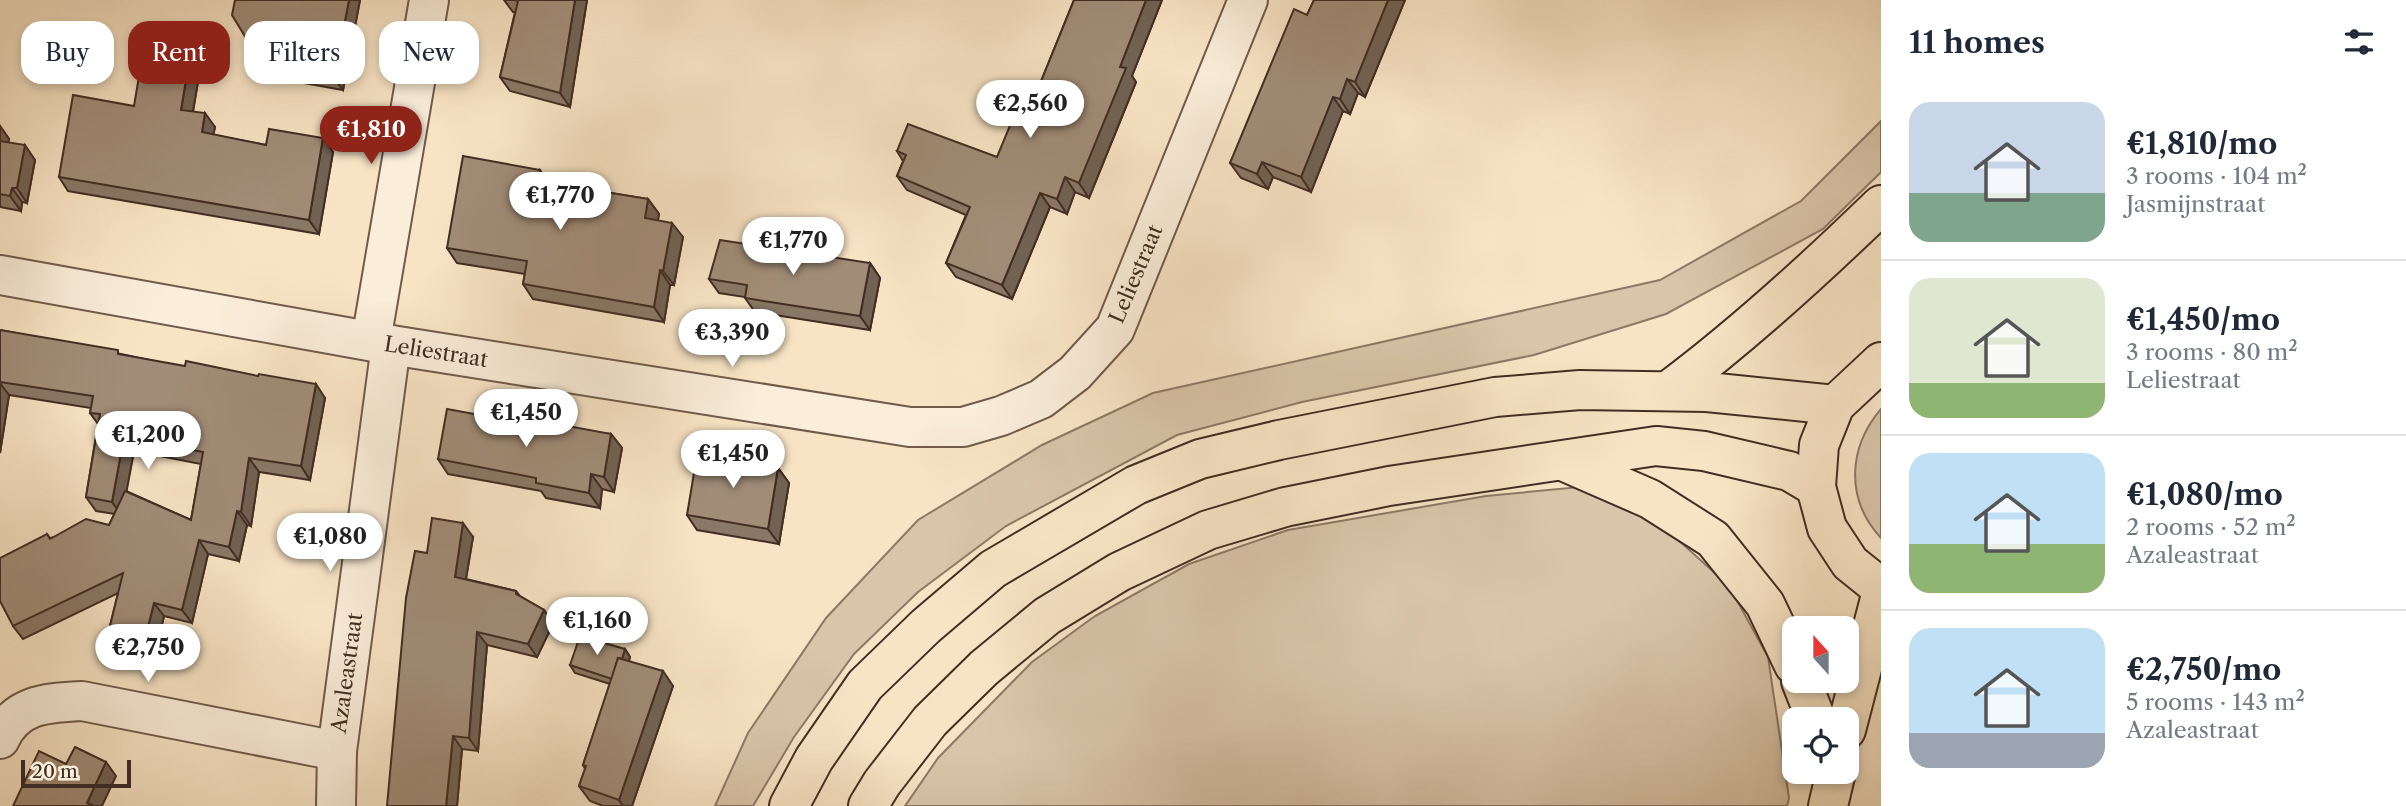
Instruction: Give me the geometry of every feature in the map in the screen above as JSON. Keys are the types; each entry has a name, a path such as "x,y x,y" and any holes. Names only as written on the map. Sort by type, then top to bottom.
{"highway":[{"path":"1668,391 1819,265 1881,205"},
{"path":"1881,362 1835,405 1819,444 1816,487 1827,528 1850,563 1881,588"},
{"path":"789,806 814,759 866,685 926,626 993,569 1136,485 1200,459 1279,440 1495,397 1580,390 1668,391 1707,392 1835,405"},
{"path":"868,806 882,783 930,721 984,668 1047,616 1119,572 1208,530 1285,507 1389,486 1656,446 1704,451 1789,471 1816,487"},
{"path":"1563,461 1650,499 1713,539 1765,604 1782,639"},
{"path":"1852,707 1881,595"}],"street":[{"name":"Azaleastraat","path":"336,806 337,751 381,343 429,0"},
{"name":"Leliestraat","path":"0,275 381,343 910,428 963,427 1001,416 1041,399 1075,373 1115,329 1248,0"},
{"name":"Azaleastraat","path":"0,739 22,711 48,703 82,701 337,751"}],"shaded area":[{"path":"1881,121 1881,172 1823,229 1666,314 1534,355 1302,402 1177,435 1006,526 918,592 854,654 794,737 753,806 715,806 748,733 826,618 918,520 1042,445 1153,393 1660,280 1801,201"},
{"path":"1881,409 1881,538 1861,507 1855,474 1862,440"},
{"path":"1580,487 1642,512 1675,537 1729,586 1768,657 1782,751 1782,784 1787,784 1789,798 1787,806 905,806 938,758 1032,662 1095,616 1189,564 1288,530 1486,496"}],"building":[{"path":"235,0 349,0 345,21 244,21 244,35 232,15"},
{"path":"515,0 575,0 560,93 500,77 518,1"},
{"path":"1074,0 1146,0 1120,67 1126,68 1079,183 1065,177 1057,199 1040,193 1002,285 946,263 970,207 897,176 906,155 897,151 908,124 997,157 1016,111 1027,116"},
{"path":"1314,0 1388,0 1355,82 1347,79 1340,99 1333,97 1301,177 1262,162 1257,174 1230,163 1294,9 1307,15"},
{"path":"138,84 185,84 181,110 205,113 202,132 266,145 269,129 323,138 309,220 59,177 73,95 134,106"},
{"path":"0,141 25,145 17,188 12,188 10,196 0,194"},
{"path":"463,156 540,170 537,181 648,199 645,218 672,223 654,307 523,284 527,261 447,248"},
{"path":"720,240 870,263 860,316 745,298 747,285 709,279"},
{"path":"0,330 118,350 118,354 185,366 186,361 258,376 259,374 316,384 301,466 249,458 241,512 237,511 229,547 199,540 182,610 154,603 145,639 109,630 123,573 13,626 0,601 0,558 47,534 50,539 86,519 109,525 125,491 191,520 203,452 124,437 112,502 86,497 100,414 90,413 93,396 0,382"},
{"path":"447,409 545,427 546,422 611,434 604,477 591,474 589,493 536,483 536,478 438,459"},
{"path":"721,452 757,458 756,464 778,468 768,529 687,515 697,455 719,459"},
{"path":"432,518 463,523 455,577 516,591 516,594 544,610 528,644 477,632 469,738 453,736 446,806 387,806 406,598 415,551 427,553"},
{"path":"580,636 625,649 622,659 618,658 612,679 570,665"},
{"path":"618,658 663,671 619,800 579,786 586,766 583,765"},
{"path":"75,747 106,762 87,803 94,806 13,806 39,751 66,764"}]}
